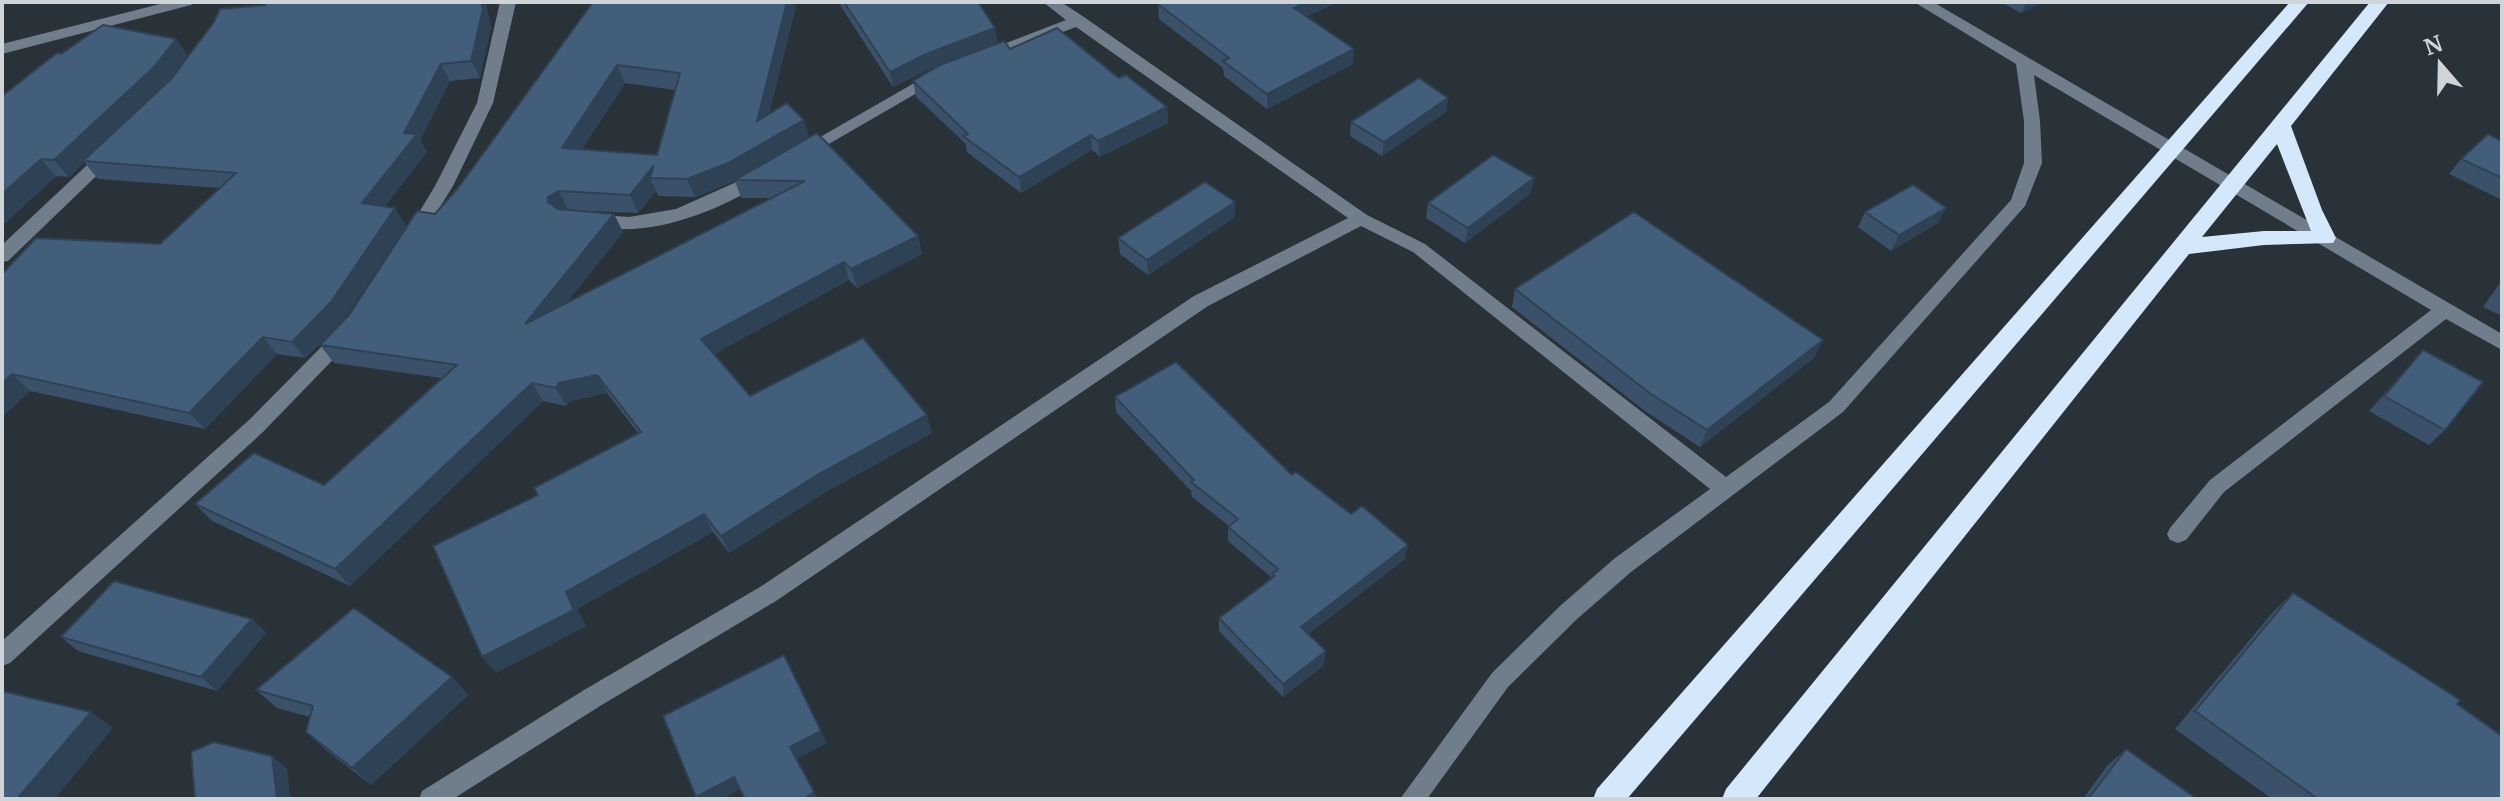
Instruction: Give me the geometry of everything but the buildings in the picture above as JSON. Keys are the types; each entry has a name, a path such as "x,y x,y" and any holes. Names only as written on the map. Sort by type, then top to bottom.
{"highway":[{"path":"1608,799 2300,2"},
{"path":"1737,799 2380,2"},
{"path":"2182,247 2264,238 2325,238 2311,210 2280,125"}],"street":[{"path":"2,49 186,2"},
{"path":"404,251 444,186 485,103 508,2"},
{"path":"1051,2 1361,219 1419,248 1726,489"},
{"path":"1922,2 2502,343"},
{"path":"568,218 628,224 668,218 742,188 957,67 1079,20"},
{"path":"1412,799 1500,680 1556,624 1623,565 1836,407 2019,202 2033,163 2032,121 2024,62"},
{"path":"2,256 119,145"},
{"path":"431,799 768,594 1201,301 1361,219"},
{"path":"2178,534 2217,486 2443,311"},
{"path":"2,656 256,426 362,314"}]}
